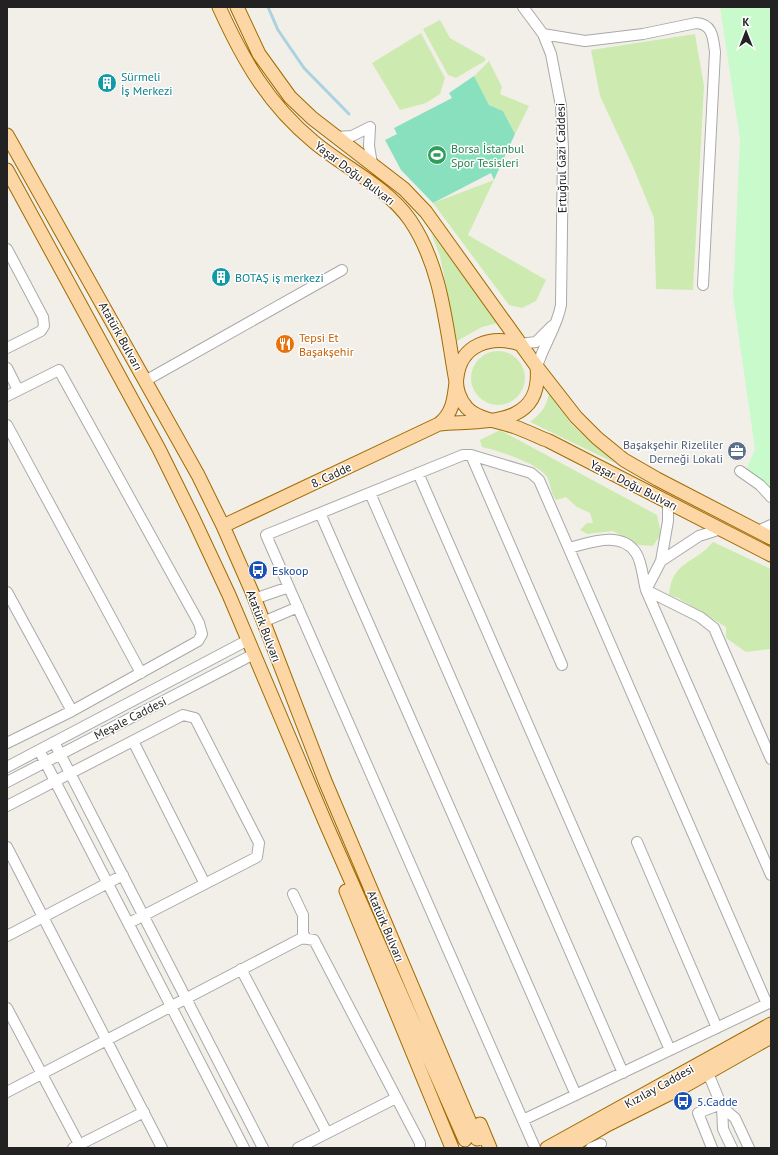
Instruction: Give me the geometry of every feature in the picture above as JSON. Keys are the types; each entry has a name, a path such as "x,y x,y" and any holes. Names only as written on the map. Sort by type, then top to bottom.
{"main road":[{"name":"Yaşar Doğu Bulvarı","path":"219,7 252,72 268,96 282,113 315,143 381,190 398,205 410,220 424,244 432,263 437,281 459,395 468,409 481,417 516,427 550,442 771,555"},
{"name":"Yaşar Doğu Bulvarı","path":"237,7 259,54 290,97 307,113 404,190 426,212 537,367 576,417 597,438 624,460 657,480 771,538"},
{"name":"Atatürk Bulvarı","path":"7,135 198,475 223,526 254,599 325,781 471,1139 326,824 248,640 206,547 158,449 7,170"},
{"name":"Yaşar Doğu Bulvarı","path":"439,424 450,413 461,360 472,349 482,343 492,341 507,341 520,344"},
{"path":"439,424 495,420 512,417 528,406 536,390 537,367"},
{"name":"8. Cadde","path":"223,526 439,424"},
{"path":"248,640 273,648"},
{"path":"325,781 355,831 490,1148"},
{"path":"326,824 340,877 452,1148"},
{"name":"Kızılay Caddesi","path":"547,1148 771,1024"},
{"name":"Kızılay Caddesi","path":"568,1148 607,1125 708,1073 771,1038"}],"street":[{"name":"Ertuğrul Gazi Caddesi","path":"524,7 543,34 552,54 561,106 563,149 559,318 540,357 537,367"},
{"path":"543,34 585,41 643,34 696,23 704,23 712,32 715,52 703,284"},
{"path":"337,137 352,136 370,127 369,146 372,164"},
{"path":"7,249 43,317 44,326 41,331 7,348"},
{"path":"145,381 342,270"},
{"path":"520,344 536,342 559,318"},
{"path":"7,368 18,390"},
{"path":"7,396 59,370 199,623 202,634 198,641 141,673 7,743"},
{"path":"7,425 141,673"},
{"path":"523,1120 769,1003 539,480 531,473 471,455 463,455 266,534 523,1120 536,1148"},
{"path":"471,455 562,665"},
{"path":"740,472 760,485 771,497"},
{"path":"418,473 670,1050"},
{"path":"370,493 623,1073"},
{"path":"646,590 661,561 668,521 668,502"},
{"path":"320,513 576,1095"},
{"path":"758,531 771,525"},
{"path":"661,561 699,536 721,529"},
{"path":"569,548 607,538 630,547 636,554 646,590 771,876"},
{"path":"254,599 289,587"},
{"path":"646,590 700,617 714,628 771,759"},
{"path":"7,592 72,710"},
{"path":"263,622 298,607"},
{"name":"Meşale Caddesi","path":"7,767 248,640"},
{"name":"Meşale Caddesi","path":"7,782 254,654"},
{"path":"7,806 183,715 195,718 258,843 257,857 129,923"},
{"path":"133,741 205,884"},
{"path":"54,742 263,1148"},
{"path":"39,750 244,1148"},
{"path":"637,842 717,1028"},
{"path":"7,847 162,1148"},
{"path":"7,936 123,875"},
{"path":"293,894 303,915 304,934 307,939"},
{"path":"7,1092 302,938 314,940 420,1143 420,1148"},
{"path":"241,970 327,1133"},
{"path":"7,1008 42,1074 77,1147 144,1112"},
{"path":"708,1073 722,1105 723,1129 732,1148"},
{"path":"298,1148 396,1098"},
{"path":"712,1148 698,1113 722,1105"},
{"path":"722,1105 735,1118 749,1148"},
{"path":"591,1148 601,1144"}],"green space":[{"path":"720,7 771,7 771,490 746,470 755,449 733,296 740,139"},
{"path":"440,20 450,38 485,58 485,61 456,78 448,75 423,29"},
{"path":"421,33 445,78 440,94 426,103 400,110 372,63"},
{"path":"695,34 704,86 693,290 656,289 654,218 634,169 600,96 591,50"},
{"path":"489,61 502,87 500,94 529,106 515,134 503,111 489,105 474,76"},
{"name":"Borsa İstanbul Spor Tesisleri","path":"474,76 489,105 503,111 515,134 494,180 491,173 433,203 401,170 385,140 397,134 394,128 452,98 449,93"},
{"path":"494,180 468,235 546,280 536,301 522,308 509,305 433,203"},
{"path":"431,233 498,323 482,327 457,341 440,256"},
{"path":"498,351 508,353 517,359 523,368 525,378 523,388 517,397 508,403 498,405 488,403 479,397 473,388 471,378 473,368 479,359 488,353"},
{"path":"549,394 573,426 615,463 530,422 542,410"},
{"path":"500,430 657,515 661,534 653,546 639,545 613,531 587,534 580,530 587,523 593,523 590,513 577,507 566,497 556,500 547,477 542,472 518,458 482,447 480,440"},
{"path":"713,542 771,569 771,649 746,652 726,638 726,627 678,598 669,595 671,584 679,569 699,555"}],"waterway":[{"path":"268,7 278,30 304,68 349,114"}],"place":[{"name":"Sürmeli İş Merkezi","path":"107,83"},
{"name":"Borsa İstanbul Spor Tesisleri","path":"437,155"},
{"name":"BOTAŞ iş merkezi","path":"221,277"},
{"name":"Tepsi Et Başakşehir","path":"285,344"},
{"name":"Başakşehir Rizeliler Derneği Lokali","path":"737,451"},
{"name":"Eskoop","path":"258,570"},
{"name":"5.Cadde","path":"683,1101"}]}
